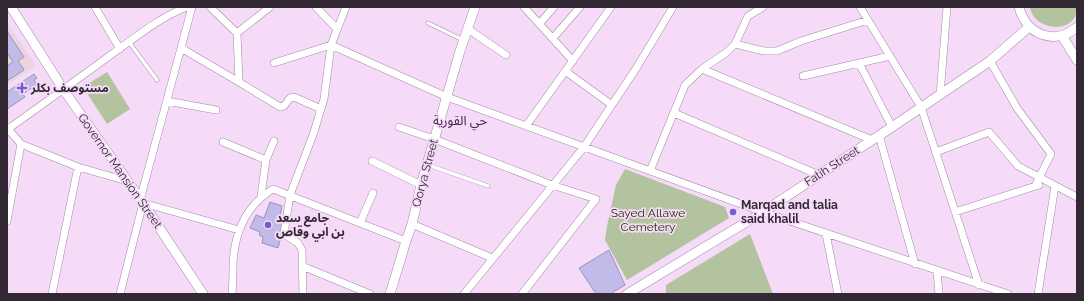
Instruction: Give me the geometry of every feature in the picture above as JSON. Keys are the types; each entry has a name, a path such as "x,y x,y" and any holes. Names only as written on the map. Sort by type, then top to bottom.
{"street":[{"name":"Governor Mansion Street","path":"11,7 63,89 142,202 203,294"},
{"path":"127,181 78,167 21,144 7,128 120,48 165,18 187,7"},
{"path":"120,294 167,101 192,7"},
{"path":"210,7 237,33 239,82"},
{"path":"237,33 270,7"},
{"path":"316,7 337,30"},
{"path":"303,294 303,252 301,247 284,234 290,195 314,134 324,99 331,45 346,7"},
{"name":"Qorya Street","path":"390,294 412,224 434,140 464,40 476,7"},
{"path":"524,7 573,61"},
{"path":"540,23 554,7"},
{"path":"552,38 580,7"},
{"path":"526,126 611,7"},
{"path":"464,294 584,147 637,67 673,7"},
{"path":"650,171 686,85 702,69 727,52 735,44 748,16 763,7"},
{"path":"860,7 921,107 979,285"},
{"path":"940,95 947,7"},
{"path":"1019,7 1024,21 1029,27 1039,34 1050,37 1062,36 1077,28"},
{"path":"99,8 120,48"},
{"path":"735,44 764,51 777,51 801,41 868,20"},
{"name":"Fatih Street","path":"627,294 762,212 892,127 990,61 1029,27"},
{"path":"468,29 506,55"},
{"path":"1062,36 1077,60"},
{"path":"274,63 331,45 447,97 762,212 1008,294"},
{"path":"181,48 280,107 284,106 290,98 294,97 321,109"},
{"path":"803,76 890,56"},
{"path":"990,61 1017,108 1051,154 1035,186"},
{"path":"859,63 892,127"},
{"path":"702,69 876,137 915,264"},
{"path":"565,71 612,105"},
{"path":"167,101 216,110"},
{"path":"674,113 819,175"},
{"path":"399,127 552,185 596,199 522,294"},
{"path":"936,152 989,132 1018,166 1077,197"},
{"path":"261,196 266,160 274,141"},
{"path":"223,142 266,160"},
{"path":"7,221 21,144"},
{"path":"372,162 421,185"},
{"path":"52,294 78,167"},
{"path":"955,212 1048,182"},
{"path":"1038,294 1055,186"},
{"path":"232,294 235,245 239,230 247,214 261,196 273,190 290,195 406,241"},
{"path":"360,223 373,193"},
{"path":"142,202 239,230"},
{"path":"412,224 492,258"},
{"path":"826,234 838,294"},
{"path":"302,266 370,294"},
{"path":"938,271 939,294"}],"lane":[{"path":"428,23 464,40"},
{"path":"129,42 157,80"},
{"path":"427,165 488,186"}],"shaded area":[{"path":"7,22 36,66 7,85"}],"green space":[{"path":"1030,7 1077,7 1075,16 1070,22 1063,26 1055,27 1039,21 1033,15"},
{"path":"107,72 130,109 107,124 83,87"},
{"name":"Sayed Allawe Cemetery","path":"625,169 725,207 729,218 627,280 605,240 616,185"},
{"name":"Sayed Allawe Cemetery","path":"750,234 773,294 666,294 666,285"}],"building":[{"path":"7,31 24,57 18,61 24,70 7,81 7,66 13,62 7,53"},
{"name":"مستوصف بكلر","path":"34,74 37,78 34,80 37,84 23,94 25,97 7,109 7,92"},
{"name":"جامع سعد بن ابي وقاص","path":"270,202 282,206 280,217 285,222 278,248 262,243 263,237 259,235 260,232 250,228 256,215 264,218"},
{"path":"609,250 625,285 610,294 596,294 579,268"}],"place":[{"name":"مستوصف بكلر","path":"22,88"},
{"name":"Marqad and talia said khalil","path":"733,212"},
{"name":"جامع سعد بن ابي وقاص","path":"268,225"}],"district":[{"name":"حي القورية","path":"460,120"}]}
